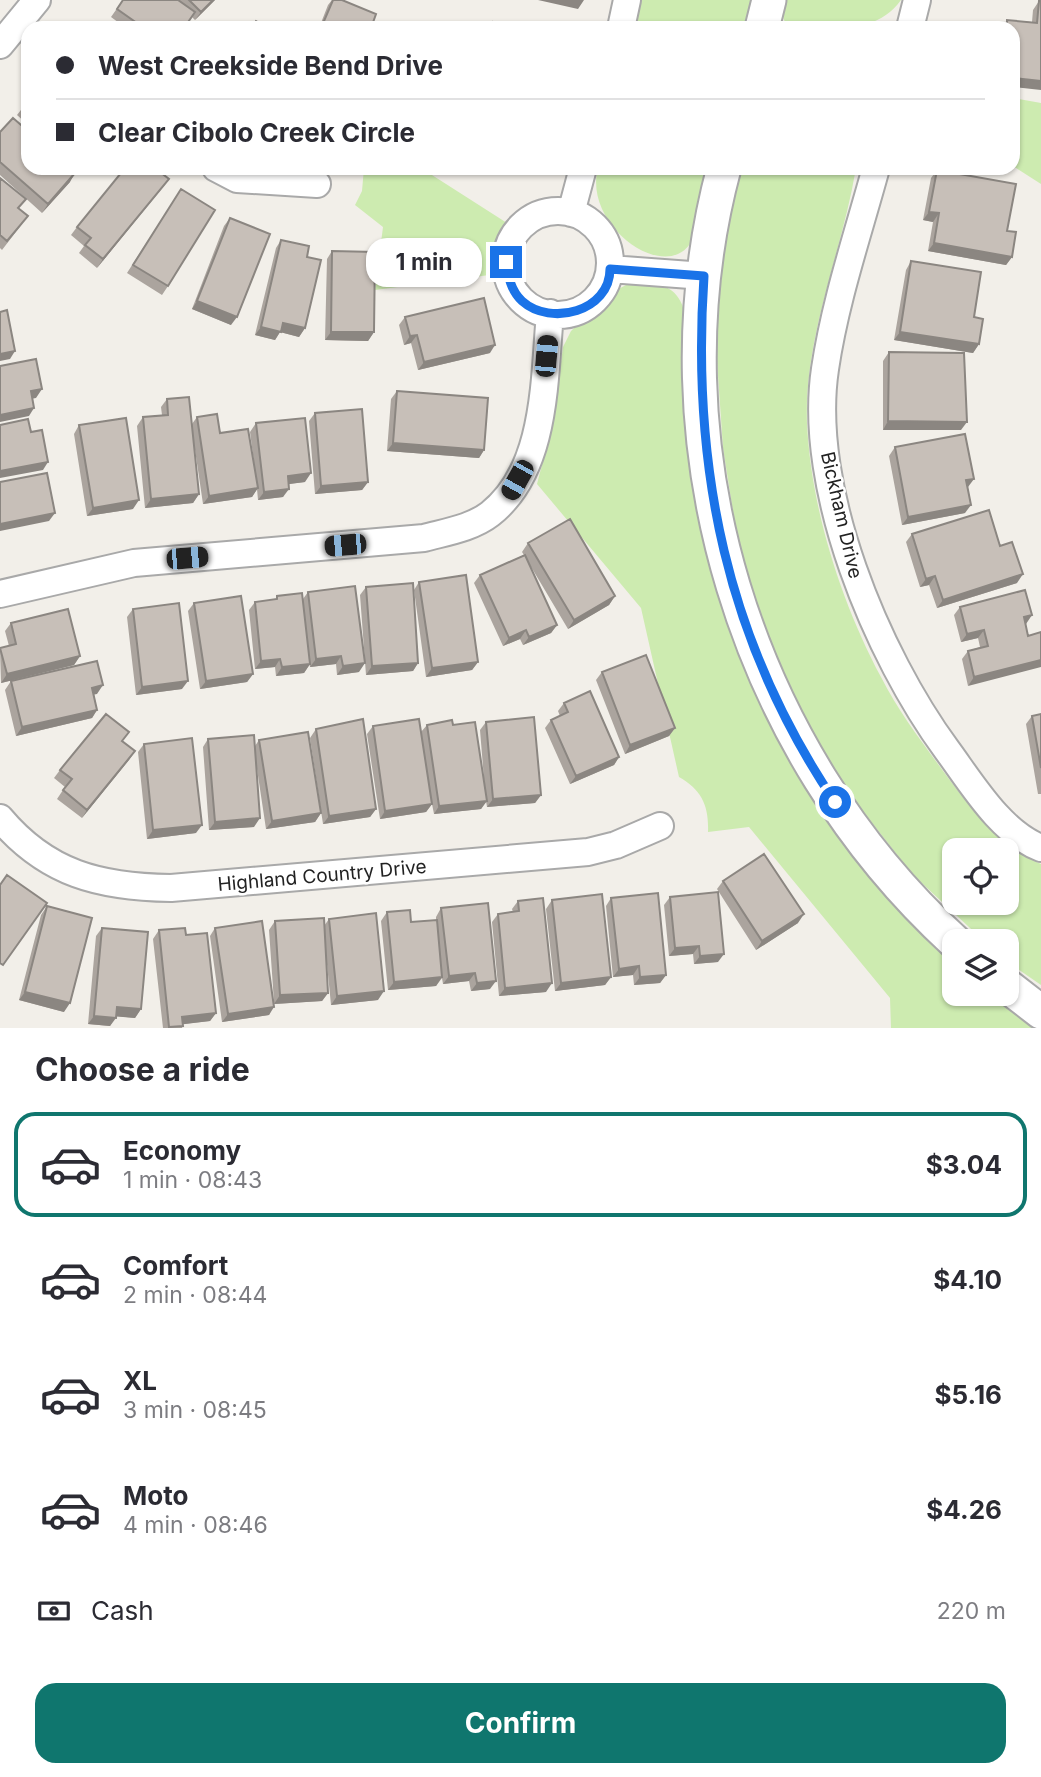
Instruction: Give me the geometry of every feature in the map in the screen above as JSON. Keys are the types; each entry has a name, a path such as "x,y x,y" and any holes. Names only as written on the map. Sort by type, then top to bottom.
{"street":[{"path":"622,21 627,0"},
{"path":"764,21 769,0"},
{"path":"912,21 917,0"},
{"path":"0,45 21,27"},
{"path":"229,175 237,179 317,184"},
{"path":"571,213 581,175"},
{"path":"723,175 704,276 699,354 704,436 715,517 748,629 766,677 807,760 864,844 942,930"},
{"name":"Bickham Drive","path":"874,175 825,371 825,447 845,544 860,591 879,636 932,730 1007,825 1025,842 1041,848"},
{"path":"542,213 571,213 585,218 601,233 610,253 610,269 600,294 584,308 563,315 541,312 522,301 510,283 506,262 510,241 524,223 542,213"},
{"path":"610,269 704,276"},
{"path":"0,594 134,563 424,538 459,529 489,515 509,494 525,466 537,430 550,313"},
{"name":"Highland Country Drive","path":"0,818 36,853 63,869 91,881 131,888 171,888 588,852 616,845 660,826"},
{"path":"1019,995 1041,1012"}],"green space":[{"path":"641,0 751,0 745,21 636,21"},
{"path":"784,0 901,0 890,12 875,21 784,21 782,14"},
{"path":"1020,99 1041,103 1041,184 1020,170"},
{"path":"363,175 432,175 507,223 496,247 497,274 375,290 383,227 355,205 362,191"},
{"path":"598,175 705,175 694,237 683,251 667,256 649,254 631,244 615,229 603,211 597,190"},
{"path":"737,175 855,175 811,358 807,423 810,456 830,554 866,648 904,716 949,779 1000,838 942,838 942,902 912,874 840,782 783,679 742,569 723,448 715,332 726,218"},
{"path":"641,283 664,286 679,298 685,313 684,397 694,490 705,544 737,647 778,738 809,791 915,923 942,949 942,1006 1010,1006 1039,1028 891,1028 890,998 749,827 708,832 707,814 699,793 679,777 641,608 537,484 553,423 563,347 571,331 611,293 626,285"},
{"path":"1019,852 1041,864 1041,985 1019,970 1019,929 971,929 956,915 1019,915"}],"building":[{"path":"123,0 178,0 195,12 189,21 134,21 117,9"},
{"path":"189,0 213,0 201,12"},
{"path":"333,0 342,0 376,14 374,21 324,21"},
{"path":"1041,1 1041,81 1020,79 1020,21 1037,23"},
{"path":"13,118 21,125 21,175 73,175 48,204 0,162 0,132"},
{"path":"119,175 164,175 169,179 103,259 85,245 91,238 77,227"},
{"path":"936,175 965,175 1016,184 1007,231 1016,232 1012,257 934,243 939,213 929,212"},
{"path":"0,178 26,199 18,208 28,216 7,241 0,235"},
{"path":"181,189 215,210 168,286 133,265"},
{"path":"230,218 270,234 237,317 197,301"},
{"path":"281,240 309,246 307,257 321,260 305,328 283,323 281,332 261,327"},
{"path":"332,251 375,252 374,332 331,332"},
{"path":"911,261 981,272 974,317 983,319 979,344 900,332"},
{"path":"484,298 495,345 424,362 417,335 410,336 405,317"},
{"path":"7,310 15,351 0,354 0,312"},
{"path":"889,352 964,353 967,422 888,421"},
{"path":"36,359 42,389 31,391 34,408 0,415 0,366"},
{"path":"397,391 488,398 484,450 393,443"},
{"path":"189,397 199,494 151,499 143,417 168,415 167,399"},
{"path":"362,409 368,482 321,486 315,413"},
{"path":"217,414 220,433 248,429 258,488 209,496 197,417"},
{"path":"126,418 139,500 93,508 79,425"},
{"path":"305,418 311,473 288,476 289,489 264,492 256,423"},
{"path":"28,419 31,432 42,430 48,462 0,471 0,425"},
{"path":"965,434 974,479 966,480 971,505 908,517 895,447"},
{"path":"47,473 55,513 0,524 0,482"},
{"path":"989,510 1000,546 1012,542 1023,574 943,600 935,576 926,579 912,534"},
{"path":"570,519 615,596 574,620 528,543"},
{"path":"525,555 557,625 529,637 526,630 509,638 480,575"},
{"path":"466,575 478,662 432,668 419,582"},
{"path":"413,583 418,663 372,666 366,587"},
{"path":"355,586 365,663 343,666 341,656 316,659 308,592"},
{"path":"1025,590 1032,615 1024,617 1028,636 1041,632 1041,660 974,677 968,651 988,646 984,630 967,634 960,607"},
{"path":"302,593 310,664 282,667 280,659 261,661 255,602"},
{"path":"241,596 253,674 206,681 194,603"},
{"path":"179,603 188,681 142,687 133,609"},
{"path":"68,609 80,656 7,674 0,648 16,644 11,623"},
{"path":"646,655 675,728 630,745 602,672"},
{"path":"97,661 103,685 92,688 97,710 22,727 11,681"},
{"path":"590,691 619,757 576,776 551,720 568,712 564,703"},
{"path":"106,714 129,732 122,741 135,751 87,810 63,790 72,779 60,770"},
{"path":"1041,714 1041,768 1032,716"},
{"path":"534,717 541,795 493,799 486,722"},
{"path":"363,719 376,809 329,816 316,729"},
{"path":"419,719 432,804 385,811 373,726"},
{"path":"452,720 453,725 475,722 487,801 439,806 427,725"},
{"path":"308,732 321,813 272,821 259,740"},
{"path":"254,735 260,818 215,822 208,739"},
{"path":"192,738 202,825 153,830 144,744"},
{"path":"764,854 804,914 762,941 723,881"},
{"path":"7,875 47,903 3,965 0,963 0,885"},
{"path":"718,892 724,954 700,956 699,946 675,948 670,897"},
{"path":"658,893 666,975 640,977 639,966 619,969 611,898"},
{"path":"602,894 611,977 561,983 552,900"},
{"path":"543,898 552,983 505,988 498,914 519,911 518,901"},
{"path":"488,903 496,981 477,983 475,973 449,976 441,908"},
{"path":"47,906 92,918 70,1003 25,992"},
{"path":"410,910 411,922 437,920 442,977 394,982 387,912"},
{"path":"376,913 384,991 337,996 329,919"},
{"path":"324,918 328,993 280,995 275,921"},
{"path":"262,921 274,1007 228,1014 215,928"},
{"path":"102,928 148,932 141,1009 117,1007 116,1018 94,1016"},
{"path":"185,928 186,935 207,933 216,1013 182,1017 183,1026 169,1027 159,930"}],"route":[{"path":"506,262 510,283 522,301 541,312 563,315 584,308 600,294 610,269 704,276 699,354 704,436 715,517 738,605 766,677 807,760 835,802"}]}
